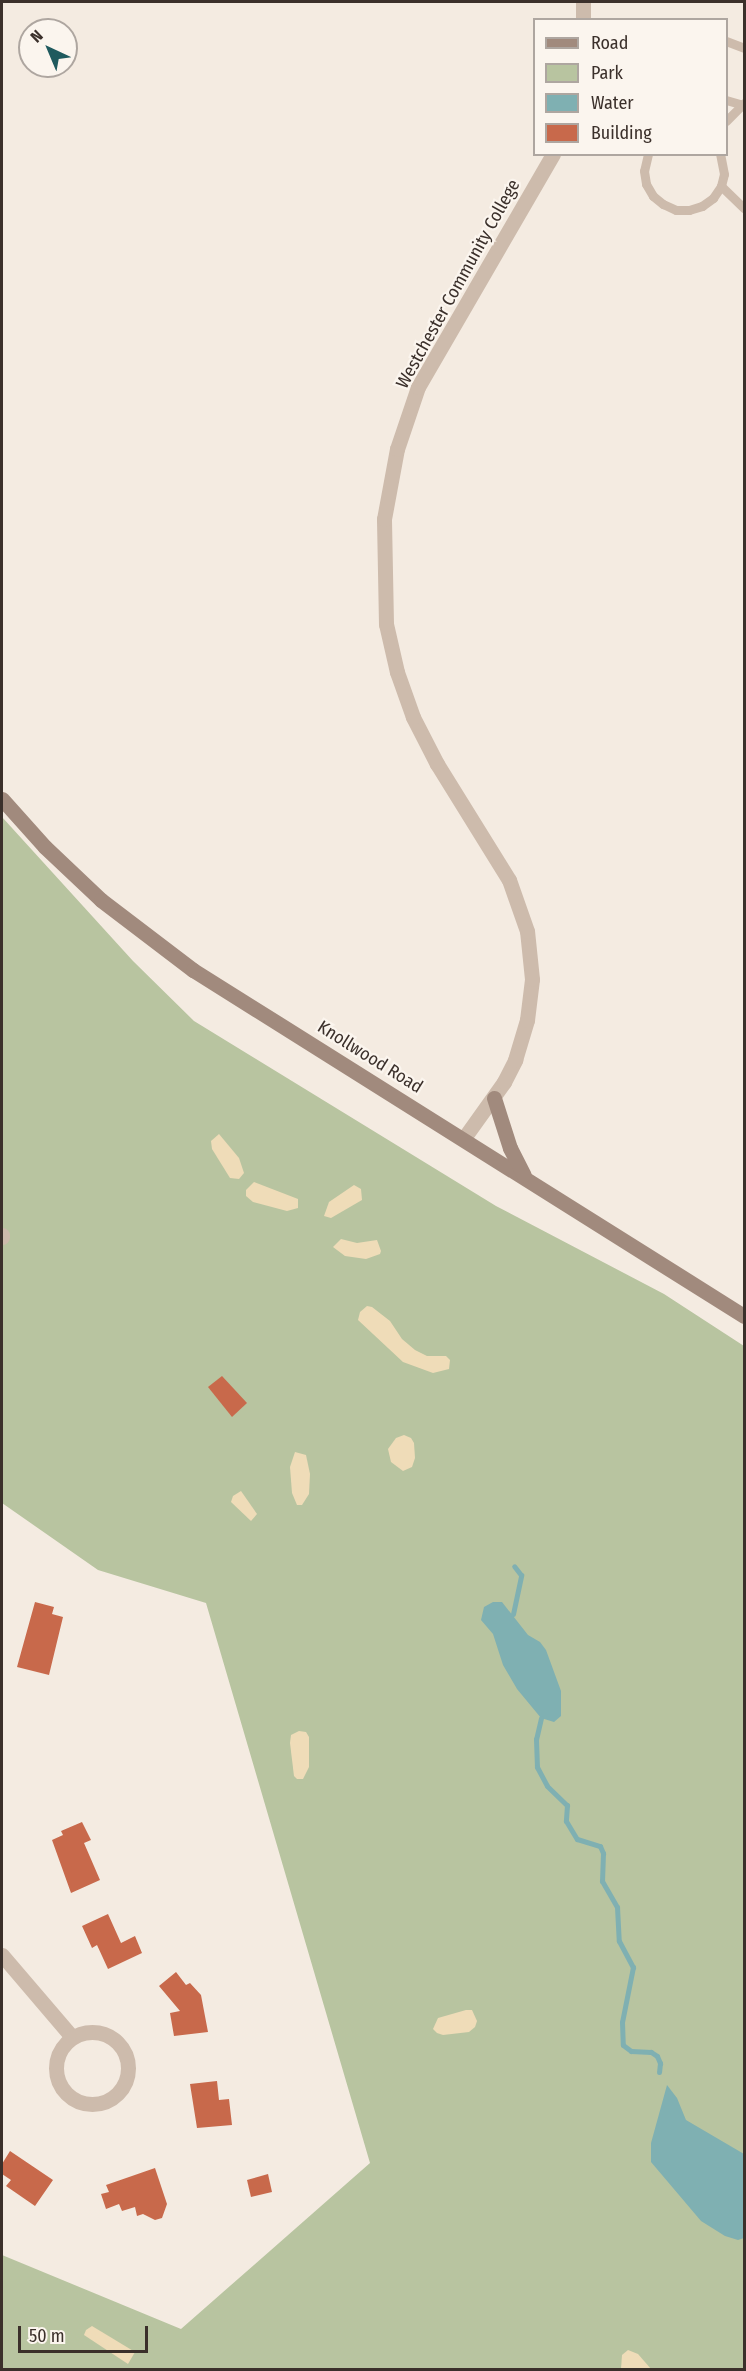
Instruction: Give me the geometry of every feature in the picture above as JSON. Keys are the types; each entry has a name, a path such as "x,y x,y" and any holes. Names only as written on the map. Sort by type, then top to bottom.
{"main road":[{"name":"Knollwood Road","path":"2,799 45,847 101,900 193,970 464,1138 744,1316"},
{"path":"494,1098 510,1148 525,1177"}],"street":[{"path":"583,2 583,18"},
{"name":"Westchester Community College","path":"464,1138 494,1098 514,1060 527,1020 532,979 526,931 509,880 437,764 413,717 397,672 386,624 384,519 397,449 418,387 552,156"},
{"path":"2,1954 72,2037"},
{"path":"95,2032 116,2041 124,2051 127,2074 116,2094 106,2101 83,2103 72,2098 57,2080 58,2056 72,2037 95,2032"}],"lane":[{"path":"728,42 744,48"},
{"path":"728,100 744,104"},
{"path":"728,120 744,104"},
{"path":"648,156 644,171 646,184 653,196 676,210 696,208 713,198 721,186 724,174 720,156"},
{"path":"721,186 744,208"}],"green space":[{"path":"2,817 133,961 194,1021 496,1206 664,1294 744,1346 744,2369 2,2369 2,2255 181,2329 370,2163 206,1603 98,1570 2,1503"}],"sand":[{"path":"219,1134 239,1158 244,1173 239,1179 230,1178 212,1149 211,1141"},
{"path":"254,1182 298,1199 298,1208 287,1211 253,1202 246,1196 246,1190"},
{"path":"354,1185 361,1189 362,1200 331,1218 324,1216 329,1202"},
{"path":"341,1239 357,1243 377,1240 380,1254 366,1259 345,1256 333,1247"},
{"path":"367,1306 372,1307 390,1321 402,1339 415,1350 427,1356 446,1356 450,1360 449,1369 433,1373 403,1362 358,1320 360,1312"},
{"path":"404,1435 411,1438 414,1443 415,1458 412,1467 403,1471 391,1462 388,1449 396,1438"},
{"path":"295,1452 306,1455 310,1474 309,1494 302,1505 297,1505 292,1493 290,1467"},
{"path":"241,1491 257,1514 251,1521 231,1502 233,1496"},
{"path":"299,1731 306,1732 309,1737 309,1767 303,1779 297,1779 294,1776 290,1743 291,1735"},
{"path":"472,2010 477,2021 475,2027 469,2032 443,2035 433,2029 438,2018"},
{"path":"92,2326 135,2352 128,2364 84,2335 86,2330"},
{"path":"628,2350 638,2354 651,2369 621,2369 622,2355"}],"water":[{"path":"493,1602 502,1602 528,1635 540,1642 546,1650 561,1691 561,1716 554,1722 541,1718 517,1689 503,1665 493,1634 481,1620 484,1607"},
{"path":"667,2085 677,2098 686,2120 744,2154 744,2238 738,2240 725,2236 701,2221 651,2162 651,2143"}],"building":[{"path":"222,1376 247,1403 232,1417 208,1387"},
{"path":"35,1602 54,1607 52,1614 63,1617 49,1675 17,1667"},
{"path":"82,1822 91,1840 84,1843 100,1880 71,1893 52,1840 63,1835 61,1831"},
{"path":"108,1914 121,1943 135,1936 142,1953 108,1969 97,1945 92,1948 82,1926"},
{"path":"176,1972 186,1985 190,1983 201,1995 208,2032 174,2036 170,2013 180,2011 159,1986"},
{"path":"217,2081 219,2100 229,2099 232,2125 197,2128 190,2084"},
{"path":"10,2151 53,2180 35,2206 6,2186 11,2180 2,2174 2,2164"},
{"path":"155,2168 167,2204 162,2218 155,2220 143,2214 137,2216 135,2207 122,2211 119,2204 106,2209 101,2194 109,2192 106,2185"},
{"path":"268,2174 272,2192 251,2197 247,2180"}],"waterway":[{"path":"513,1614 521,1575 514,1566"},
{"path":"541,1718 536,1739 537,1767 547,1786 567,1805 566,1821 577,1839 600,1846 603,1853 602,1881 617,1907 619,1941 633,1967 622,2022 623,2045 631,2051 651,2052 657,2056 660,2063 659,2072"}]}
